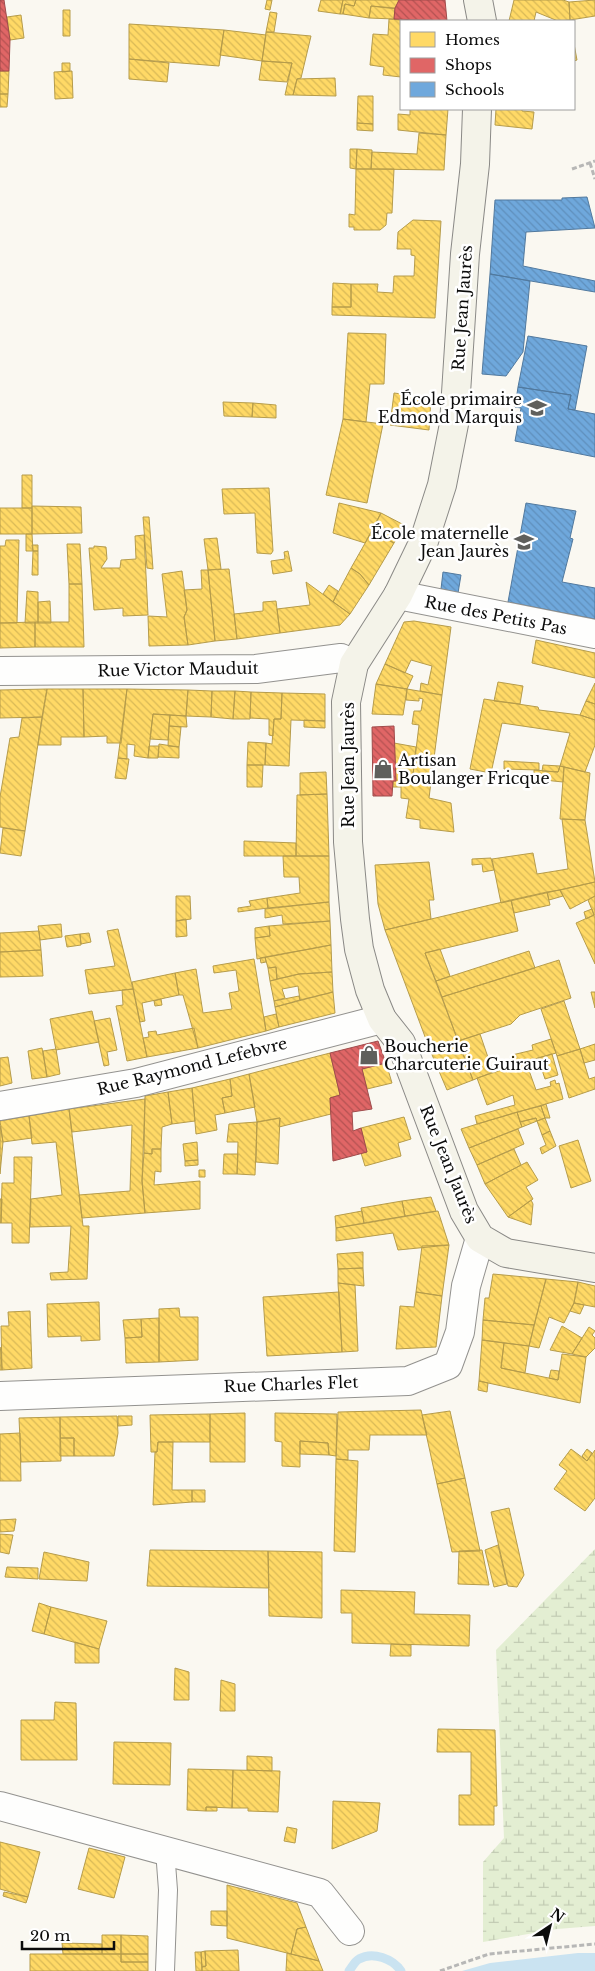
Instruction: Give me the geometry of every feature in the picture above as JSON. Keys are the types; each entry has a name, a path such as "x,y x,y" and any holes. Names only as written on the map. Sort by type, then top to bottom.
{"street":[{"path":"478,0 482,20"},
{"name":"Rue Jean Jaurès","path":"478,110 475,164 465,254 454,424 442,485 424,541 398,595 354,664 346,702 348,842 359,949 370,990 382,1019 401,1043 464,1211 480,1238"},
{"name":"Rue des Petits Pas","path":"398,595 595,634"},
{"name":"Rue Victor Mauduit","path":"0,671 256,669 342,658 354,664"},
{"name":"Rue Raymond Lefebvre","path":"0,1106 136,1083 382,1019"},
{"path":"480,1238 506,1253 595,1268"},
{"name":"Rue Charles Flet","path":"0,1396 408,1382 448,1365 460,1332 466,1286 480,1238"},
{"path":"0,1806 320,1893 350,1931"}],"lane":[{"path":"165,1850 168,1890 165,1971"}],"path":[{"path":"572,169 595,161"},
{"path":"590,163 595,179"},
{"path":"440,1971 489,1954 595,1944"}],"green space":[{"path":"595,1549 595,1926 557,1929 483,1942 483,1862 504,1838 496,1650"}],"water":[{"path":"578,1953 595,1953 595,1971 462,1971 490,1963"}],"building: Homes":[{"path":"267,0 272,0 270,10 265,9"},
{"path":"321,0 343,0 340,14 318,11"},
{"path":"343,0 356,0 354,6 345,4 343,14 340,14"},
{"path":"356,0 399,0 397,9 371,6 369,18 343,14 345,4 354,6"},
{"path":"514,0 563,0 569,2 570,20 556,20 536,12 534,20 509,20"},
{"path":"595,0 595,16 570,20 569,2"},
{"path":"371,6 395,8 394,19 369,18"},
{"path":"63,10 70,10 70,36 63,36"},
{"path":"270,12 277,13 274,32 266,32"},
{"path":"21,15 24,38 10,40 7,17"},
{"path":"389,19 400,20 400,77 383,75 384,67 370,65 373,34 388,35"},
{"path":"129,24 224,30 219,66 129,59"},
{"path":"224,30 266,35 262,61 220,55"},
{"path":"266,32 311,36 301,78 297,79 293,95 285,95 292,63 262,61"},
{"path":"129,59 169,63 167,82 129,79"},
{"path":"262,61 292,63 287,82 259,80"},
{"path":"62,63 70,63 70,71 62,72"},
{"path":"0,71 9,71 8,94 0,94"},
{"path":"72,71 73,98 55,99 54,72"},
{"path":"335,78 336,96 293,95 297,79"},
{"path":"0,94 8,94 7,107 0,107"},
{"path":"358,96 373,96 373,124 357,123"},
{"path":"410,110 448,110 446,135 398,130 398,114 410,115"},
{"path":"496,110 534,112 532,129 495,125"},
{"path":"357,123 373,124 373,131 357,130"},
{"path":"419,133 446,135 444,170 371,169 372,152 417,154"},
{"path":"350,149 357,149 356,169 350,168"},
{"path":"357,149 372,150 371,169 356,169"},
{"path":"356,169 394,169 392,213 387,213 386,225 380,230 354,230 354,227 349,227 349,214 355,215"},
{"path":"413,220 441,221 435,318 332,315 332,307 351,307 351,284 378,284 377,292 393,293 394,276 414,276 415,256 411,255 411,249 397,249 398,232"},
{"path":"333,283 351,284 351,307 332,307"},
{"path":"348,333 386,334 384,384 370,384 366,422 343,419"},
{"path":"394,393 431,398 429,430 390,425"},
{"path":"223,402 253,403 252,417 224,416"},
{"path":"253,403 276,405 276,418 252,417"},
{"path":"343,419 383,424 367,503 326,495"},
{"path":"22,475 32,475 32,508 22,508"},
{"path":"269,488 273,551 271,554 257,553 255,513 224,514 222,489"},
{"path":"339,503 381,513 365,543 333,533"},
{"path":"32,506 81,507 82,533 32,534"},
{"path":"0,508 32,508 32,534 0,534"},
{"path":"381,513 404,525 394,543 372,531"},
{"path":"143,517 149,517 153,569 147,568"},
{"path":"372,531 394,543 369,585 360,574 351,568"},
{"path":"26,534 32,534 33,551 26,551"},
{"path":"144,535 148,615 123,616 123,608 94,610 89,548 94,548 94,546 106,547 107,559 101,568 120,568 121,560 136,559 135,536"},
{"path":"217,538 221,569 208,570 204,539"},
{"path":"6,540 19,540 17,623 0,623 0,546 5,546"},
{"path":"67,544 80,544 82,584 69,584"},
{"path":"32,545 38,545 38,551 33,551"},
{"path":"33,551 38,551 38,575 32,575"},
{"path":"288,551 292,571 273,574 271,561 285,559 284,552"},
{"path":"351,568 360,574 369,585 350,614 333,602"},
{"path":"229,569 237,639 215,641 208,570"},
{"path":"201,570 208,570 215,641 188,645 184,617 187,610 184,590 202,589"},
{"path":"182,571 187,610 184,617 188,645 149,646 148,616 167,617 162,574"},
{"path":"306,582 350,614 340,625 280,633 277,609 310,605"},
{"path":"69,584 82,584 84,647 35,647 35,622 69,622"},
{"path":"329,585 338,591 333,602 323,594"},
{"path":"27,591 38,592 38,623 25,623"},
{"path":"50,601 51,623 38,623 38,602"},
{"path":"276,601 280,633 237,639 234,614 263,611 263,602"},
{"path":"414,621 451,627 442,695 420,691 421,683 428,685 432,666 411,660 405,673 385,664 404,622"},
{"path":"35,622 35,647 0,648 0,623"},
{"path":"536,640 595,653 595,678 532,663"},
{"path":"385,664 413,676 407,689 376,684"},
{"path":"498,682 523,686 520,704 494,701"},
{"path":"595,683 595,704 586,701"},
{"path":"376,684 407,689 403,715 372,714"},
{"path":"47,689 42,717 0,718 0,690"},
{"path":"47,689 83,689 84,737 61,737 61,745 38,745"},
{"path":"83,689 127,689 121,743 107,743 107,736 84,737"},
{"path":"127,689 188,690 186,716 153,714 148,758 134,756 135,745 127,744 127,759 118,758"},
{"path":"407,689 442,695 429,798 451,803 454,832 420,828 420,820 406,818 409,799 401,798 401,774 413,775 419,725 412,724 414,711 421,711 423,699 419,698 419,701 406,700"},
{"path":"188,690 212,691 211,717 186,716"},
{"path":"212,691 235,691 233,719 211,717"},
{"path":"235,691 251,692 250,719 233,719"},
{"path":"251,692 282,693 281,719 274,719 273,736 269,735 269,719 250,718"},
{"path":"282,693 325,694 325,721 291,720 289,766 265,765 266,743 272,744 274,719 281,719"},
{"path":"484,699 538,707 539,710 580,715 595,720 595,745 585,772 560,766 570,733 502,723 491,773 470,769"},
{"path":"586,701 595,704 595,720 580,715"},
{"path":"153,714 170,715 168,740 150,739"},
{"path":"170,715 186,716 187,727 169,726"},
{"path":"42,717 25,831 0,827 0,797 10,738 19,737 22,718"},
{"path":"304,720 325,721 325,728 304,727"},
{"path":"169,726 181,727 179,747 168,746"},
{"path":"248,742 266,743 265,765 247,765"},
{"path":"394,743 416,747 413,775 401,774 401,787 393,787 393,781 396,781"},
{"path":"159,744 179,747 179,758 158,757"},
{"path":"149,746 159,746 158,758 148,758"},
{"path":"118,758 129,759 126,779 115,778"},
{"path":"504,761 539,763 539,770 504,769"},
{"path":"247,765 263,765 262,787 247,787"},
{"path":"543,765 560,766 558,772 542,771"},
{"path":"560,766 564,767 563,782 534,779 534,770 558,772"},
{"path":"564,767 590,773 585,820 560,819"},
{"path":"326,772 327,794 300,795 300,773"},
{"path":"327,794 329,856 296,856 297,795"},
{"path":"562,819 585,820 595,882 501,903 492,859 533,853 537,874 568,869"},
{"path":"3,828 25,831 21,856 0,853"},
{"path":"244,841 296,843 296,856 244,856"},
{"path":"283,856 329,856 329,902 268,908 267,898 300,893 299,877 284,877"},
{"path":"491,858 494,870 483,872 482,864 472,865 472,859"},
{"path":"429,862 434,900 429,900 431,919 385,930 378,904 375,865"},
{"path":"595,882 595,896 570,909 560,890"},
{"path":"560,890 563,896 549,900 547,892"},
{"path":"547,892 550,905 514,913 511,900"},
{"path":"176,896 190,896 191,919 176,921"},
{"path":"595,896 595,964 576,923 594,915 588,900"},
{"path":"267,898 268,908 238,912 238,908 251,906 249,901"},
{"path":"511,900 518,931 425,953 458,1041 430,1050 385,930"},
{"path":"329,902 330,921 283,924 282,915 265,918 265,909"},
{"path":"592,909 594,915 586,919 584,912"},
{"path":"186,919 187,936 176,937 176,921"},
{"path":"330,921 331,945 257,959 255,938 270,936 269,926"},
{"path":"61,924 62,937 40,940 38,926"},
{"path":"269,926 270,936 255,938 255,928"},
{"path":"118,929 133,989 89,994 85,970 115,966 107,931"},
{"path":"39,931 41,950 0,952 0,933"},
{"path":"89,933 91,942 81,944 80,934"},
{"path":"80,934 81,945 67,947 65,936"},
{"path":"331,945 332,972 299,974 277,979 276,967 268,968 265,957"},
{"path":"440,949 450,976 436,981 425,953"},
{"path":"41,950 43,976 0,977 0,952"},
{"path":"529,951 535,968 442,997 436,981"},
{"path":"265,957 266,962 261,963 260,958"},
{"path":"254,959 266,1031 198,1048 183,995 179,995 175,973 196,969 203,1013 232,1009 229,993 239,991 236,970 214,973 213,966"},
{"path":"559,960 571,998 520,1015 511,1024 458,1041 442,997"},
{"path":"276,967 277,979 270,981 268,968"},
{"path":"332,972 333,992 300,1000 298,986 282,989 285,998 274,1001 270,981 299,974"},
{"path":"175,973 179,995 142,1003 145,1021 140,1022 132,982"},
{"path":"133,989 147,1057 127,1061 116,1006 123,1005 122,990"},
{"path":"333,992 335,1013 279,1027 275,1007"},
{"path":"591,992 595,992 595,1008"},
{"path":"299,996 300,1000 275,1007 274,1001"},
{"path":"161,999 162,1005 155,1006 154,1001"},
{"path":"564,1001 580,1049 557,1056 541,1009"},
{"path":"92,1011 99,1042 56,1050 50,1019"},
{"path":"276,1014 279,1027 266,1031 264,1017"},
{"path":"110,1018 117,1050 107,1052 109,1065 104,1066 94,1021"},
{"path":"194,1028 198,1048 147,1057 143,1038 149,1037 148,1032 156,1031 157,1035"},
{"path":"480,1034 493,1072 473,1080 458,1041"},
{"path":"551,1039 556,1053 514,1065 512,1055 533,1050 532,1045"},
{"path":"458,1041 473,1080 447,1090 430,1050"},
{"path":"595,1044 595,1060 584,1063 580,1049"},
{"path":"42,1048 47,1077 32,1079 28,1051"},
{"path":"56,1049 60,1074 47,1077 43,1051"},
{"path":"580,1049 589,1079 595,1077 595,1089 569,1098 557,1056"},
{"path":"330,1053 340,1095 330,1098 331,1114 279,1127 280,1118 257,1122 249,1074"},
{"path":"552,1054 558,1075 545,1079 538,1058"},
{"path":"8,1057 12,1083 0,1086 0,1058"},
{"path":"538,1058 540,1064 535,1066 533,1060"},
{"path":"526,1062 536,1090 551,1086 550,1082 555,1080 556,1084 559,1083 563,1099 477,1124 475,1116 515,1105 513,1095 487,1105 477,1078"},
{"path":"386,1063 392,1083 367,1089 362,1069"},
{"path":"249,1074 255,1107 225,1113 222,1098 232,1096 230,1079"},
{"path":"230,1079 232,1096 222,1098 225,1113 215,1115 217,1130 196,1134 192,1088"},
{"path":"192,1088 195,1121 172,1124 168,1092"},
{"path":"168,1092 172,1124 162,1127 161,1149 152,1149 152,1154 144,1153 145,1096"},
{"path":"145,1099 142,1181 145,1213 82,1218 79,1195 130,1191 132,1125 72,1132 69,1109"},
{"path":"546,1104 550,1118 545,1118 541,1106"},
{"path":"541,1106 545,1118 537,1121 536,1118 520,1122 517,1112"},
{"path":"69,1109 83,1226 89,1226 87,1279 51,1280 50,1273 68,1272 71,1226 30,1227 31,1199 62,1195 56,1142 32,1144 29,1116"},
{"path":"517,1112 522,1127 469,1148 461,1129"},
{"path":"29,1116 32,1138 3,1142 0,1121"},
{"path":"404,1117 411,1139 398,1143 401,1156 365,1166 361,1153 367,1152 361,1128"},
{"path":"280,1118 278,1164 256,1162 257,1122"},
{"path":"536,1118 537,1121 522,1127 520,1122"},
{"path":"545,1118 550,1131 542,1135 537,1121"},
{"path":"257,1122 255,1175 237,1174 238,1142 227,1142 229,1124"},
{"path":"0,1126 3,1142 0,1174"},
{"path":"518,1129 524,1144 477,1165 469,1148"},
{"path":"550,1131 556,1146 542,1154 540,1148 546,1145 542,1135"},
{"path":"578,1140 591,1181 571,1188 559,1146"},
{"path":"197,1142 198,1160 185,1161 183,1144"},
{"path":"152,1149 161,1149 161,1172 155,1171 154,1185 200,1181 200,1209 145,1213 142,1181 144,1153 152,1154"},
{"path":"514,1149 521,1165 485,1184 477,1165"},
{"path":"224,1154 238,1154 237,1174 223,1174"},
{"path":"14,1157 32,1157 29,1243 12,1243 12,1223 1,1223 2,1183 14,1183"},
{"path":"198,1160 198,1165 185,1166 185,1161"},
{"path":"527,1162 538,1180 526,1187 533,1199 508,1217 485,1184"},
{"path":"199,1170 205,1170 205,1177 199,1177"},
{"path":"431,1197 436,1211 405,1216 402,1201"},
{"path":"0,1199 2,1199 1,1223 0,1223"},
{"path":"531,1200 533,1204 531,1225 508,1217"},
{"path":"402,1201 405,1216 364,1223 361,1208"},
{"path":"362,1211 364,1223 336,1228 335,1216"},
{"path":"438,1211 449,1245 398,1250 393,1233 336,1241 336,1228"},
{"path":"449,1245 442,1296 416,1292 422,1246"},
{"path":"363,1252 363,1268 338,1269 337,1254"},
{"path":"363,1268 364,1286 338,1283 338,1269"},
{"path":"493,1274 546,1279 534,1325 483,1320 485,1298 489,1298"},
{"path":"546,1279 578,1282 574,1303 564,1323 549,1317 539,1348 529,1346"},
{"path":"578,1282 595,1286 595,1307 574,1303"},
{"path":"338,1283 355,1285 358,1351 342,1352"},
{"path":"339,1292 342,1352 267,1356 263,1297"},
{"path":"416,1292 442,1296 436,1347 396,1349 400,1306 414,1307"},
{"path":"99,1302 100,1340 81,1341 81,1336 48,1337 47,1304"},
{"path":"574,1303 584,1305 580,1314 570,1311"},
{"path":"179,1308 180,1317 198,1317 198,1360 159,1362 159,1309"},
{"path":"30,1311 32,1368 2,1370 1,1326 9,1326 8,1312"},
{"path":"159,1318 159,1362 126,1363 125,1338 142,1337 141,1319"},
{"path":"141,1319 142,1337 125,1338 123,1320"},
{"path":"483,1320 534,1325 529,1346 482,1340"},
{"path":"562,1326 582,1338 572,1354 550,1350"},
{"path":"589,1327 595,1331 592,1335 595,1338 595,1348 586,1357 572,1354"},
{"path":"482,1340 504,1343 501,1368 558,1380 562,1354 586,1357 580,1403 479,1381"},
{"path":"504,1343 529,1346 525,1373 501,1368"},
{"path":"0,1347 1,1352 2,1370 0,1370"},
{"path":"551,1370 559,1371 558,1380 549,1378"},
{"path":"479,1381 488,1383 487,1392 478,1390"},
{"path":"421,1410 427,1435 370,1435 369,1450 348,1450 348,1460 336,1459 338,1412"},
{"path":"450,1411 465,1478 437,1484 422,1415"},
{"path":"245,1413 245,1462 210,1462 210,1414"},
{"path":"275,1413 337,1414 336,1456 329,1455 328,1443 300,1441 300,1467 282,1466 282,1442 275,1441"},
{"path":"210,1414 210,1442 158,1442 157,1452 151,1452 150,1415"},
{"path":"117,1416 118,1433 114,1456 74,1456 74,1438 60,1438 60,1417"},
{"path":"118,1416 132,1416 132,1425 118,1426"},
{"path":"60,1417 61,1461 21,1462 19,1418"},
{"path":"20,1433 21,1481 0,1481 0,1434"},
{"path":"60,1438 74,1438 74,1456 60,1456"},
{"path":"300,1441 328,1443 329,1455 300,1454"},
{"path":"158,1442 173,1442 172,1490 192,1490 192,1502 153,1505 155,1452 157,1452"},
{"path":"571,1449 587,1461 595,1450 595,1498 585,1511 554,1489 567,1471 559,1465"},
{"path":"587,1449 592,1453 587,1461 582,1456"},
{"path":"336,1459 358,1461 355,1552 334,1551"},
{"path":"465,1478 480,1551 452,1552 437,1484"},
{"path":"192,1490 205,1490 205,1502 192,1502"},
{"path":"509,1508 524,1575 517,1587 508,1586 491,1512"},
{"path":"16,1519 14,1531 0,1532 0,1520"},
{"path":"0,1534 13,1535 9,1554 0,1552"},
{"path":"498,1545 507,1584 494,1587 485,1550"},
{"path":"150,1550 268,1551 269,1588 147,1586"},
{"path":"482,1550 489,1585 458,1584 459,1551"},
{"path":"268,1551 322,1552 322,1618 269,1616"},
{"path":"44,1552 89,1562 87,1581 39,1579"},
{"path":"7,1567 38,1568 38,1579 5,1577"},
{"path":"341,1590 415,1592 414,1614 470,1615 469,1646 352,1643 352,1613 341,1613"},
{"path":"39,1603 51,1607 44,1634 32,1631"},
{"path":"51,1607 107,1621 99,1649 44,1634"},
{"path":"75,1642 99,1649 99,1663 75,1663"},
{"path":"391,1644 411,1645 411,1656 390,1656"},
{"path":"175,1668 189,1672 189,1700 174,1700"},
{"path":"221,1680 235,1684 235,1711 220,1711"},
{"path":"55,1702 76,1703 77,1760 21,1760 21,1720 54,1720"},
{"path":"438,1729 495,1730 497,1806 494,1806 494,1825 459,1825 459,1795 471,1795 471,1752 437,1752"},
{"path":"114,1742 171,1743 170,1785 113,1784"},
{"path":"247,1756 272,1757 272,1771 247,1770"},
{"path":"188,1769 233,1770 232,1808 206,1807 206,1811 187,1810"},
{"path":"233,1770 280,1771 278,1812 248,1811 248,1808 232,1808"},
{"path":"333,1801 380,1803 377,1831 332,1849"},
{"path":"206,1807 217,1807 217,1811 206,1811"},
{"path":"287,1827 297,1829 295,1843 284,1841"},
{"path":"0,1842 40,1852 28,1897 0,1889"},
{"path":"89,1848 125,1857 114,1898 78,1889"},
{"path":"227,1885 297,1903 306,1927 297,1929 291,1954 227,1938"},
{"path":"4,1892 28,1897 26,1903 3,1896"},
{"path":"211,1911 227,1911 227,1926 211,1925"},
{"path":"306,1927 319,1961 291,1954 297,1929"},
{"path":"102,1935 121,1935 121,1954 102,1954"},
{"path":"121,1935 148,1936 148,1954 121,1954"},
{"path":"62,1943 102,1944 102,1954 63,1954"},
{"path":"238,1950 239,1971 202,1971 202,1967 206,1966 205,1951"},
{"path":"205,1951 206,1966 202,1967 201,1952"},
{"path":"195,1952 201,1952 202,1971 196,1971"},
{"path":"287,1953 319,1961 323,1971 286,1971"},
{"path":"30,1954 121,1954 121,1962 148,1962 148,1971 30,1971"},
{"path":"121,1954 148,1954 148,1962 121,1962"}],"building: Shops":[{"path":"0,0 4,0 10,40 9,71 0,71"},
{"path":"399,0 445,0 447,20 394,19 395,8"},
{"path":"394,726 396,781 393,781 392,796 373,796 372,727"},
{"path":"378,1041 386,1063 362,1069 372,1109 352,1112 353,1131 361,1128 367,1152 333,1161 330,1098 340,1095 330,1053"}],"building: Schools":[{"path":"587,197 595,228 526,232 523,266 595,281 595,292 490,274 495,200 562,200 562,198"},
{"path":"490,274 530,281 523,352 506,376 482,374"},
{"path":"528,336 587,346 575,410 568,409 571,395 518,387"},
{"path":"518,387 571,395 568,409 595,414 595,457 515,441 521,408 515,407"},
{"path":"526,503 576,511 570,538 573,539 562,582 595,588 595,619 508,602"},
{"path":"443,572 461,575 458,593 441,589"}],"waterway":[{"path":"349,1971 358,1960 370,1956 388,1960 401,1971"}],"place":[{"name":"École primaire Edmond Marquis","path":"537,408"},
{"name":"École maternelle Jean Jaurès","path":"524,542"},
{"name":"Artisan Boulanger Fricque","path":"383,769"},
{"name":"Boucherie Charcuterie Guiraut","path":"369,1055"}]}
